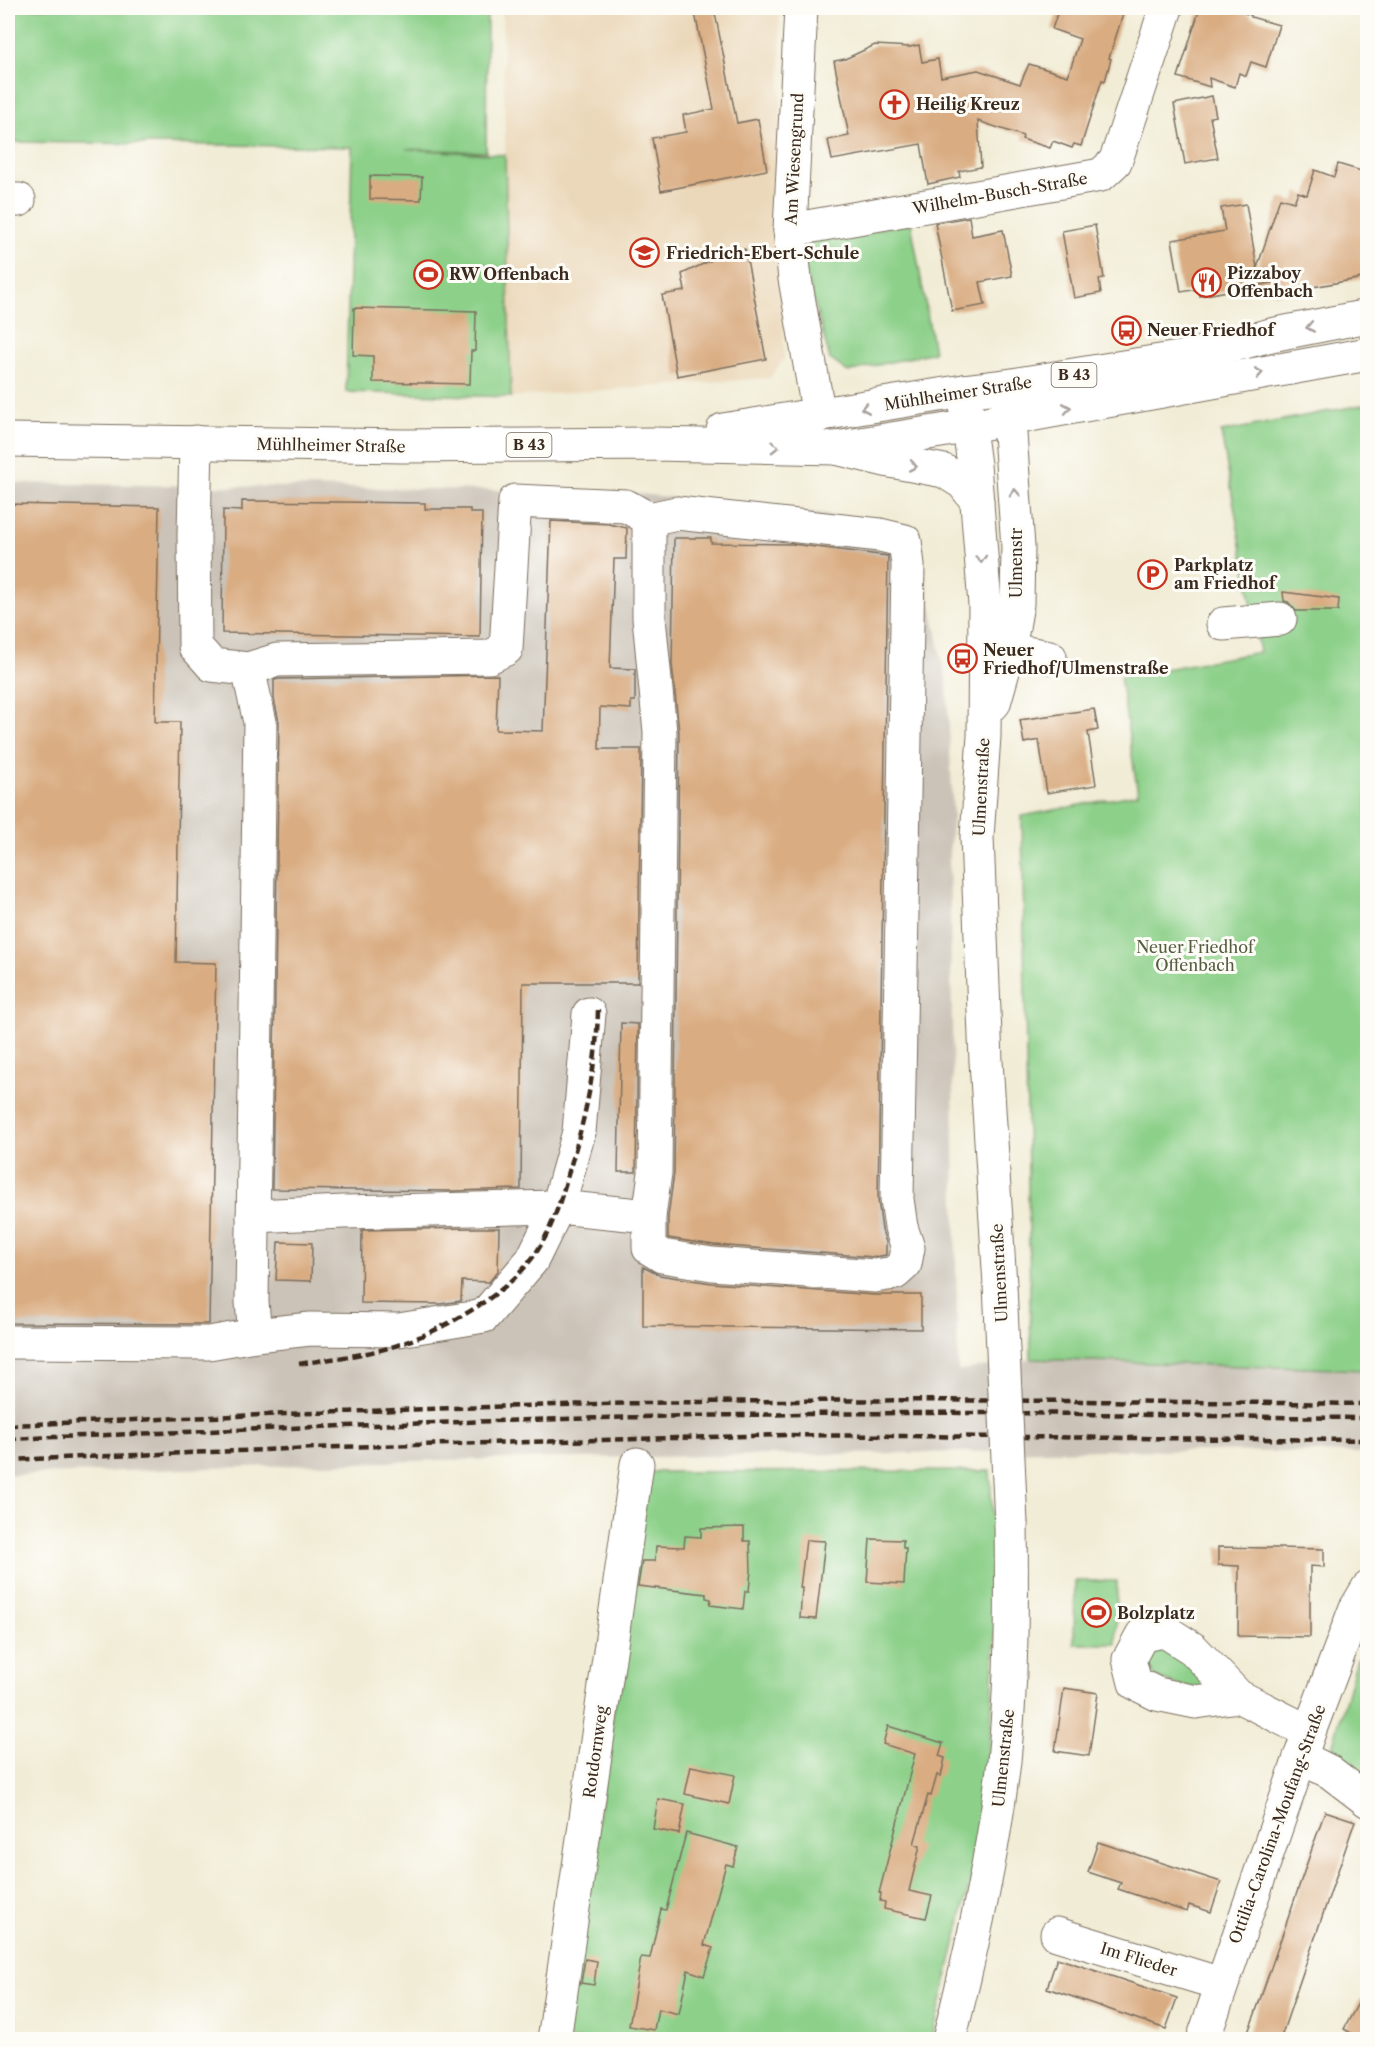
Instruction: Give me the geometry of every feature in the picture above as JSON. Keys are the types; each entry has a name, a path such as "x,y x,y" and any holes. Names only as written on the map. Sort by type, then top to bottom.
{"street":[{"name":"Am Wiesengrund","path":"801,8 790,231 795,279 819,416"},
{"name":"Wilhelm-Busch-Straße","path":"790,231 1101,174 1114,162 1119,150 1166,8"},
{"name":"Mühlheimer Straße","path":"654,444 712,432 1191,356 1271,334 1368,316"},
{"name":"Mühlheimer Straße","path":"8,440 404,446 654,444 836,448 1368,354"},
{"name":"Ulmenstr","path":"984,736 1009,650 1017,604 1018,547 1006,386"},
{"name":"Ulmenstraße","path":"949,2040 985,1883 1004,1760 1010,1680 1011,1524 1000,1285 986,1061 977,837 984,736 985,605 974,465 964,391"},
{"path":"196,442 195,646 212,665 248,669 278,660 489,657 506,650 515,501 626,506 649,519 677,513 880,535 905,541 908,576 897,1199 901,1227 908,1248 904,1264 895,1273 875,1276 712,1264 662,1256 649,1248 649,1216 655,1173 660,744 649,618 649,519"},
{"path":"836,448 944,471 963,483 977,501"},
{"path":"985,605 1009,650 1050,657"},
{"path":"1223,624 1280,619"},
{"path":"248,669 260,722 252,1302 255,1335"},
{"path":"8,1342 209,1343 310,1329 399,1330 484,1316 532,1260 558,1207 579,1132 589,1014"},
{"path":"253,1216 558,1207 649,1216"},
{"name":"Rotdornweg","path":"554,2040 637,1464"},
{"name":"Ottilia-Carolina-Moufang-Straße","path":"1203,2040 1305,1745 1361,1599"},
{"path":"1238,1696 1305,1745 1330,1772 1368,1801"},
{"name":"Im Flieder","path":"1057,1934 1221,1984"}],"shaded area":[{"name":"Friedrich-Ebert-Schule","path":"502,8 780,8 784,359 770,378 511,397"},
{"path":"8,483 623,492 915,525 947,684 953,817 949,852 958,1371 1031,1359 1367,1370 1367,1453 1107,1450 444,1460 8,1475"}],"green space":[{"path":"8,8 487,8 486,152 406,149 505,155 511,397 346,392 352,147 11,142 10,192 8,192"},
{"path":"911,223 934,352 848,372 830,359 798,243"},
{"name":"Neuer Friedhof Offenbach","path":"1367,404 1367,1370 1031,1359 1022,816 1138,794 1120,677 1260,652 1221,432"},
{"path":"990,1471 997,1599 991,1730 975,1862 932,2039 566,2040 648,1472"},
{"name":"Bolzplatz","path":"1075,1581 1117,1581 1116,1644 1074,1644"},
{"path":"1167,1648 1207,1682 1188,1687 1155,1677 1149,1658 1156,1649"},
{"path":"1357,1659 1367,1664 1367,1785 1330,1755"}],"building":[{"path":"694,8 714,8 737,123 758,119 767,170 661,191 652,138 686,132 683,115 714,109"},
{"path":"1059,8 1125,8 1109,58 1111,59 1105,81 1102,80 1081,146 1074,144 1072,148 1053,141 1050,148 978,121 981,167 959,171 960,177 928,184 921,144 832,160 828,140 849,136 834,61 845,59 875,45 910,47 919,45 922,62 938,59 941,77 978,70 1020,84 1029,64 1068,76 1080,39 1052,29"},
{"path":"1200,8 1242,8 1241,12 1251,17 1279,25 1266,67 1251,62 1246,76 1239,73 1235,87 1209,78 1210,87 1178,77"},
{"path":"1212,96 1216,116 1210,117 1218,158 1185,164 1174,104"},
{"path":"1338,164 1368,173 1368,277 1274,294 1277,282 1200,296 1199,289 1181,292 1172,240 1225,231 1221,208 1246,204 1257,268 1280,198 1294,202 1298,192 1307,195 1315,170 1334,177"},
{"path":"370,176 422,177 421,200 370,199"},
{"path":"969,217 972,236 1003,230 1012,276 980,282 985,305 952,311 935,223"},
{"path":"1095,225 1104,278 1099,279 1101,293 1074,298 1062,231"},
{"path":"745,249 766,359 677,376 662,295 685,291 682,274 724,254 724,257"},
{"path":"354,308 476,311 475,351 471,351 470,384 373,382 373,356 353,355"},
{"path":"242,501 425,503 425,509 470,509 470,513 482,513 480,637 222,633 223,510 242,511"},
{"path":"8,504 159,507 155,722 180,722 176,962 216,963 209,1324 8,1323"},
{"path":"551,521 609,524 627,528 626,559 614,559 610,668 635,669 635,701 631,701 631,709 600,707 599,749 641,749 638,983 523,983 521,1189 454,1191 272,1189 279,722 274,699 274,680 498,675 496,730 543,731"},
{"path":"674,538 711,538 711,543 792,544 888,556 878,1199 886,1242 886,1255 874,1257 714,1245 668,1238 668,1217 674,1173 679,732 672,664"},
{"path":"1283,592 1339,599 1338,611 1296,611 1284,601"},
{"path":"1094,709 1098,730 1088,732 1096,785 1047,793 1039,740 1024,743 1020,720"},
{"path":"621,1023 638,1024 636,1172 618,1172"},
{"path":"499,1228 498,1271 489,1282 462,1281 461,1301 440,1304 361,1303 362,1230"},
{"path":"278,1242 312,1243 311,1281 276,1280"},
{"path":"643,1267 659,1275 711,1283 874,1295 921,1295 921,1329 643,1326"},
{"path":"744,1527 744,1541 750,1541 751,1570 749,1591 745,1591 743,1609 710,1605 711,1599 706,1598 706,1594 638,1586 642,1561 655,1561 656,1546 684,1547 685,1536 701,1537 701,1528"},
{"path":"870,1539 903,1540 903,1548 906,1548 904,1584 867,1582"},
{"path":"806,1540 825,1541 816,1619 800,1618 802,1588 800,1588"},
{"path":"1218,1547 1324,1549 1324,1567 1310,1566 1310,1637 1238,1636 1239,1566 1218,1565"},
{"path":"1064,1688 1098,1693 1089,1756 1055,1751"},
{"path":"888,1726 943,1743 939,1756 945,1758 941,1776 937,1775 931,1796 928,1795 914,1844 920,1846 909,1891 932,1896 926,1918 884,1909 885,1902 880,1901 881,1893 879,1893 915,1754 883,1744"},
{"path":"691,1766 735,1775 729,1804 685,1794"},
{"path":"658,1799 685,1804 679,1834 653,1829"},
{"path":"1325,1811 1355,1821 1280,2040 1245,2040 1255,2014"},
{"path":"686,1833 738,1847 733,1866 726,1864 704,1945 713,1948 704,1976 688,1970 679,2014 658,2009 654,2030 629,2026 641,1957 650,1958 661,1909 666,1910"},
{"path":"1098,1842 1221,1882 1211,1912 1189,1905 1187,1912 1118,1889 1121,1883 1088,1872"},
{"path":"1057,1958 1177,1998 1166,2029 1047,1988"},
{"path":"585,1959 597,1961 594,1985 581,1983"},
{"path":"1368,1985 1368,2040 1363,2040 1344,2029"}],"railway":[{"path":"299,1364 377,1351 426,1334 484,1302 502,1289 530,1261 545,1238 556,1213 587,1105 598,1009"},
{"path":"8,1425 397,1410 689,1402 932,1400 1368,1404"},
{"path":"8,1439 455,1422 791,1414 1019,1413 1368,1418"},
{"path":"8,1460 340,1447 785,1435 1368,1440"}],"place":[{"name":"Heilig Kreuz","path":"895,104"},
{"name":"Friedrich-Ebert-Schule","path":"645,253"},
{"name":"RW Offenbach","path":"428,274"},
{"name":"Pizzaboy Offenbach","path":"1206,282"},
{"name":"Neuer Friedhof","path":"1126,330"},
{"name":"Parkplatz am Friedhof","path":"1153,574"},
{"name":"Neuer Friedhof/Ulmenstraße","path":"962,659"},
{"name":"Bolzplatz","path":"1096,1613"}]}
